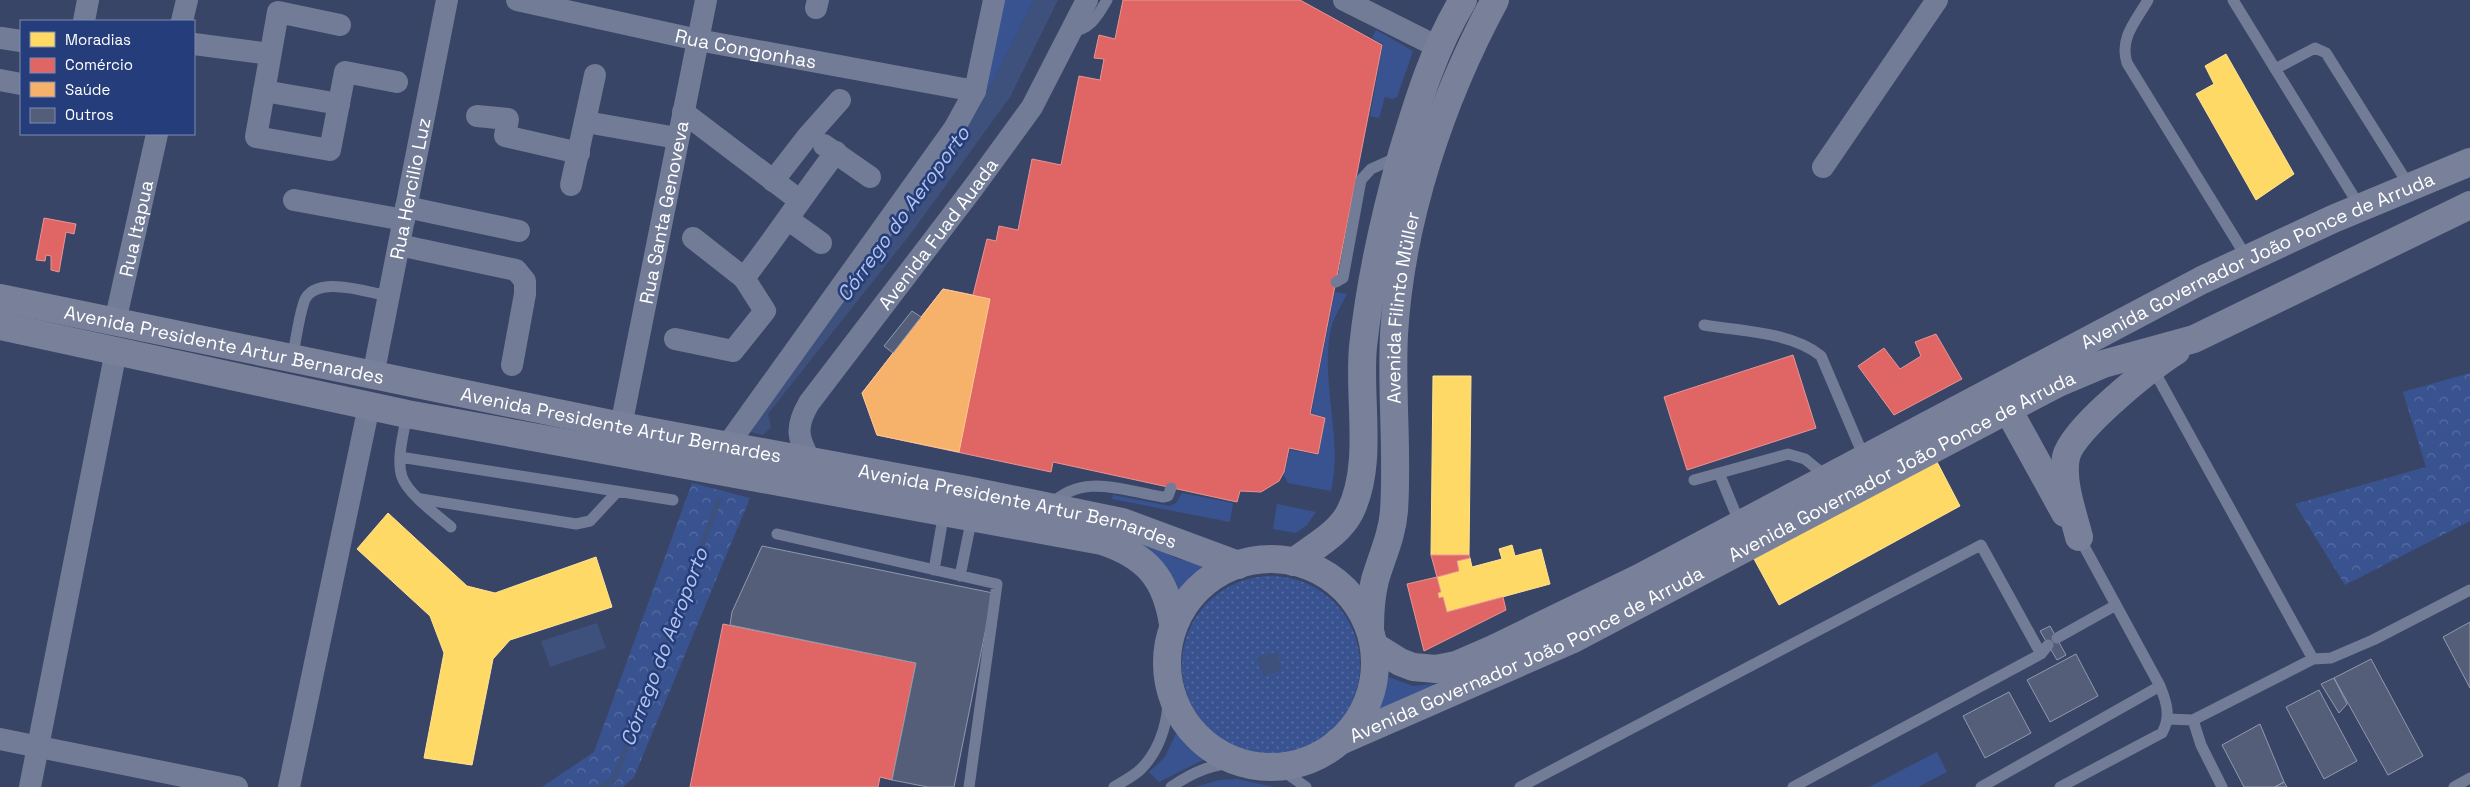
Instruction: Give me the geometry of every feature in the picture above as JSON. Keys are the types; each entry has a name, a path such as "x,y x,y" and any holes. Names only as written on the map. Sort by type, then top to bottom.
{"main road":[{"name":"Avenida Filinto Müller","path":"1294,562 1343,523 1356,494 1362,473 1363,349 1381,230 1419,98 1438,47 1463,0"},
{"name":"Avenida Filinto Müller","path":"1338,742 1361,716 1371,696 1378,669 1373,638 1371,601 1375,581 1392,528 1394,342 1405,255 1421,186 1446,104 1470,47 1495,0"},
{"name":"Avenida Governador João Ponce de Arruda","path":"1338,742 1571,640 2002,399 2247,258 2360,207 2470,162"},
{"name":"Avenida Governador João Ponce de Arruda","path":"1373,638 1400,662 1413,667 1436,669 1456,665 1639,578 1864,457 2002,399 2058,383 2104,364 2194,339 2470,205"},
{"name":"Avenida Presidente Artur Bernardes","path":"0,298 726,447 1122,522 1238,565"},
{"name":"Avenida Presidente Artur Bernardes","path":"0,326 407,414 1102,541 1128,552 1143,561 1158,579 1167,597 1174,624"},
{"path":"2079,537 2066,471 2066,457 2071,446 2088,424 2152,367 2194,339"},
{"path":"2002,399 2079,537"},
{"path":"1338,742 1309,759 1276,766 1243,763 1216,752 1194,734 1180,716 1167,685 1165,658 1174,624 1184,604 1199,588 1217,574 1238,565 1260,560 1294,562 1320,572 1344,588 1358,605 1373,638"}],"street":[{"path":"182,20 187,0"},
{"name":"Rua Hercilio Luz","path":"373,376 447,0"},
{"name":"Rua Congonhas","path":"517,0 698,40 975,91"},
{"name":"Rua Santa Genoveva","path":"621,426 682,112 706,0"},
{"path":"726,447 954,128 975,91 994,0"},
{"name":"Avenida Fuad Auada","path":"811,462 802,447 798,434 800,417 1032,107 1087,0"},
{"path":"1344,0 1438,47"},
{"path":"1823,167 1937,0"},
{"path":"340,25 278,12 256,137 330,150 345,72 397,82"},
{"path":"195,44 270,54"},
{"path":"571,185 595,75"},
{"path":"0,80 20,84"},
{"path":"264,90 339,104"},
{"path":"773,182 808,136 840,100"},
{"path":"682,112 773,182 821,243"},
{"path":"477,116 508,119 505,136 579,152"},
{"path":"586,122 677,138"},
{"name":"Rua Itapua","path":"115,322 157,135"},
{"path":"808,136 836,152 870,177"},
{"path":"744,278 836,152"},
{"path":"294,200 519,231"},
{"path":"675,339 733,351 765,311 744,278 693,238"},
{"path":"399,245 516,270 525,281 526,294 512,365"},
{"path":"30,787 116,351"},
{"path":"289,787 369,406"},
{"path":"0,739 237,787"}],"lane":[{"path":"1071,32 1090,25 1107,0"},
{"path":"2148,0 2126,37 2123,50 2127,63 2247,258"},
{"path":"2233,0 2360,207"},
{"path":"2275,69 2315,48 2326,53 2410,187"},
{"path":"1336,282 1343,278 1361,180 1371,169 1402,156"},
{"path":"292,359 304,300 314,289 326,286 388,296"},
{"path":"1704,325 1795,340 1810,347 1821,356 1864,457"},
{"path":"2152,367 2313,659"},
{"path":"407,414 400,457 402,476 411,491 451,527"},
{"path":"1694,480 1788,454 1805,459 1827,477"},
{"path":"400,457 673,500"},
{"path":"1719,473 1740,524"},
{"path":"1048,507 1064,494 1086,485 1106,486 1163,497 1168,496 1171,488"},
{"path":"421,499 576,524 590,522 617,492"},
{"path":"934,570 944,512"},
{"path":"960,576 972,517"},
{"path":"776,534 997,584 969,787"},
{"path":"2060,787 2158,736 2162,733 2168,720 2166,699 2160,686 2079,537"},
{"path":"1520,787 1981,545 2049,646"},
{"path":"2168,720 2193,720 2313,659 2331,658 2365,644 2470,590"},
{"path":"1793,787 2049,646 2116,605"},
{"path":"1114,787 1140,770 1154,750 1166,719 1169,697 1167,685"},
{"path":"1981,787 2160,686"},
{"path":"2193,720 2201,745 2222,787"},
{"path":"1171,787 1201,770 1230,762 1243,763"},
{"path":"1276,766 1306,787"},
{"path":"2454,787 2470,778"}],"green space":[{"path":"1001,0 1034,0 991,86 743,430 971,107"},
{"path":"1376,30 1413,51 1397,97 1392,99 1385,97 1379,118 1370,116 1383,44 1372,38"},
{"path":"1335,292 1347,294 1333,323 1328,353 1335,452 1331,491 1288,483 1284,475 1290,450 1318,455 1325,417 1311,414"},
{"path":"2470,373 2470,521 2345,585 2295,504 2426,467 2403,392"},
{"path":"692,483 750,498 634,777 623,787 542,787 594,752"},
{"path":"1182,493 1233,503 1230,522 1112,499 1113,495 1170,506 1176,503"},
{"path":"1277,504 1316,512 1307,525 1296,533 1273,529"},
{"path":"1139,538 1177,559 1208,565 1190,577 1180,592 1164,564 1138,544"},
{"path":"1262,576 1280,576 1297,579 1313,586 1328,596 1340,608 1350,623 1357,639 1360,665 1359,682 1354,699 1340,722 1328,734 1313,744 1297,751 1280,754 1262,754 1245,751 1229,744 1214,734 1202,722 1192,707 1185,691 1182,674 1182,656 1185,639 1192,623 1202,608 1214,596 1229,586 1245,579"},
{"path":"1386,676 1413,686 1443,683 1376,711 1384,692"},
{"path":"1177,731 1188,748 1205,759 1159,782 1149,772 1165,757"},
{"path":"1937,752 1947,772 1918,787 1869,787"},
{"path":"1237,779 1274,787 1195,787 1220,780"}],"water":[{"path":"1034,0 1058,0 1010,97 912,232 768,414 771,427 763,435 743,430 991,86"},
{"path":"597,623 606,648 550,667 541,641"},
{"path":"1277,652 1282,671 1263,676 1257,657"}],"building: Moradias":[{"path":"2226,54 2294,174 2256,200 2196,94 2214,84 2205,66"},
{"path":"1433,376 1471,376 1469,555 1431,555"},
{"path":"1936,460 1960,506 1779,605 1754,559"},
{"path":"388,513 467,586 495,593 596,557 612,607 510,640 493,659 472,765 424,758 444,653 430,616 357,549"},
{"path":"1512,545 1515,556 1541,549 1550,584 1447,612 1443,597 1439,598 1438,593 1441,592 1437,577 1459,571 1457,561 1470,558 1472,567 1502,559 1499,549"}],"building: Comércio":[{"path":"1123,0 1300,0 1382,45 1310,414 1325,418 1318,454 1289,448 1284,472 1279,481 1261,492 1240,491 1237,502 1053,462 1051,472 877,435 862,393 943,289 973,295 987,239 996,241 999,226 1018,230 1032,159 1061,165 1079,76 1100,80 1104,59 1094,58 1099,35 1115,39"},
{"path":"44,218 76,224 74,234 66,232 59,272 51,270 51,256 46,255 45,261 36,260"},
{"path":"1936,334 1962,379 1894,415 1858,366 1884,348 1900,369 1921,356 1915,342"},
{"path":"1793,355 1816,428 1687,470 1664,397"},
{"path":"1431,555 1469,555 1470,558 1457,561 1459,571 1437,577"},
{"path":"1437,577 1441,592 1438,593 1439,598 1443,597 1447,612 1503,597 1506,610 1424,651 1407,584"},
{"path":"723,624 916,663 892,780 880,777 878,787 690,787"}],"building: Saúde":[{"path":"943,289 990,299 959,452 877,435 862,393"}],"building: Outros":[{"path":"912,311 921,317 893,353 884,346"},
{"path":"762,546 993,593 954,787 928,787 892,780 916,663 730,625 732,612"},
{"path":"2470,622 2470,688 2443,637"},
{"path":"2050,626 2066,655 2057,660 2040,631"},
{"path":"2076,654 2098,696 2050,722 2027,680"},
{"path":"2371,659 2423,756 2388,775 2334,678"},
{"path":"2334,678 2347,704 2339,713 2321,684"},
{"path":"2319,690 2357,761 2324,779 2286,707"},
{"path":"2009,692 2031,733 1985,758 1963,716"},
{"path":"2260,724 2284,782 2275,787 2244,787 2222,745"},
{"path":"2284,782 2287,787 2275,787"}],"waterway":[{"name":"Córrego do Aeroporto","path":"602,787 614,780 719,500"}]}
